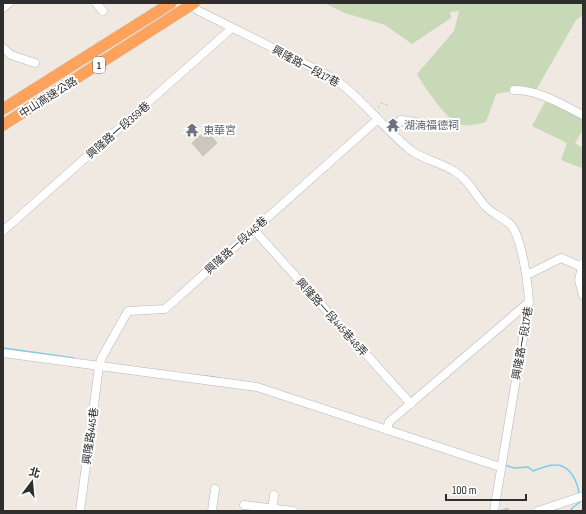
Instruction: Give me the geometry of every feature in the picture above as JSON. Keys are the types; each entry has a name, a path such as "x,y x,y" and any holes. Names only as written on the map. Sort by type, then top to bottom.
{"highway":[{"name":"中山高速公路","path":"3,109 171,3"},
{"name":"中山高速公路","path":"3,125 196,7"}],"street":[{"path":"3,8 9,3"},
{"path":"96,3 103,11"},
{"name":"興隆路一段17巷","path":"196,7 232,28 335,79 409,149 455,171 467,180 486,207 511,225 527,275 529,302 494,511"},
{"name":"興隆路一段359巷","path":"3,231 232,28"},
{"path":"3,48 11,54 35,63"},
{"path":"514,90 530,90 583,115"},
{"name":"興隆路一段445巷","path":"100,364 128,311 165,309 254,230 375,118"},
{"path":"391,132 401,120 444,126"},
{"name":"興隆路一段445巷48弄","path":"254,230 411,404"},
{"path":"527,275 561,258 582,265 579,280 583,295"},
{"path":"388,428 411,404 529,302"},
{"path":"3,353 100,364 257,387 501,465"},
{"name":"興隆路445巷","path":"80,511 100,364"},
{"path":"212,511 215,490"},
{"path":"272,510 274,495"},
{"path":"538,511 580,497"},
{"path":"244,505 272,510 293,511"}],"path":[{"path":"375,118 382,103 390,106"}],"green space":[{"path":"324,3 583,3 583,15 576,20 535,92 525,89 496,94 486,122 465,125 458,124 448,116 424,86 417,74 454,31 459,11 450,12 451,18 412,44 385,25 345,13"},
{"path":"546,100 583,119 583,130 575,143 583,148 583,163 581,168 561,160 567,143 532,126"}],"building":[{"path":"206,130 217,143 203,156 192,143"},
{"path":"508,508 509,511 498,511 502,510"}],"waterway":[{"path":"3,348 74,358"},
{"path":"206,376 220,378"},
{"path":"505,465 514,468 528,467 533,471 549,466 560,465 572,474 579,493"},
{"path":"571,511 572,508 580,502 580,499"}],"place":[{"name":"湖湳福德祠","path":"393,125"},
{"name":"東華宮","path":"192,130"}]}
